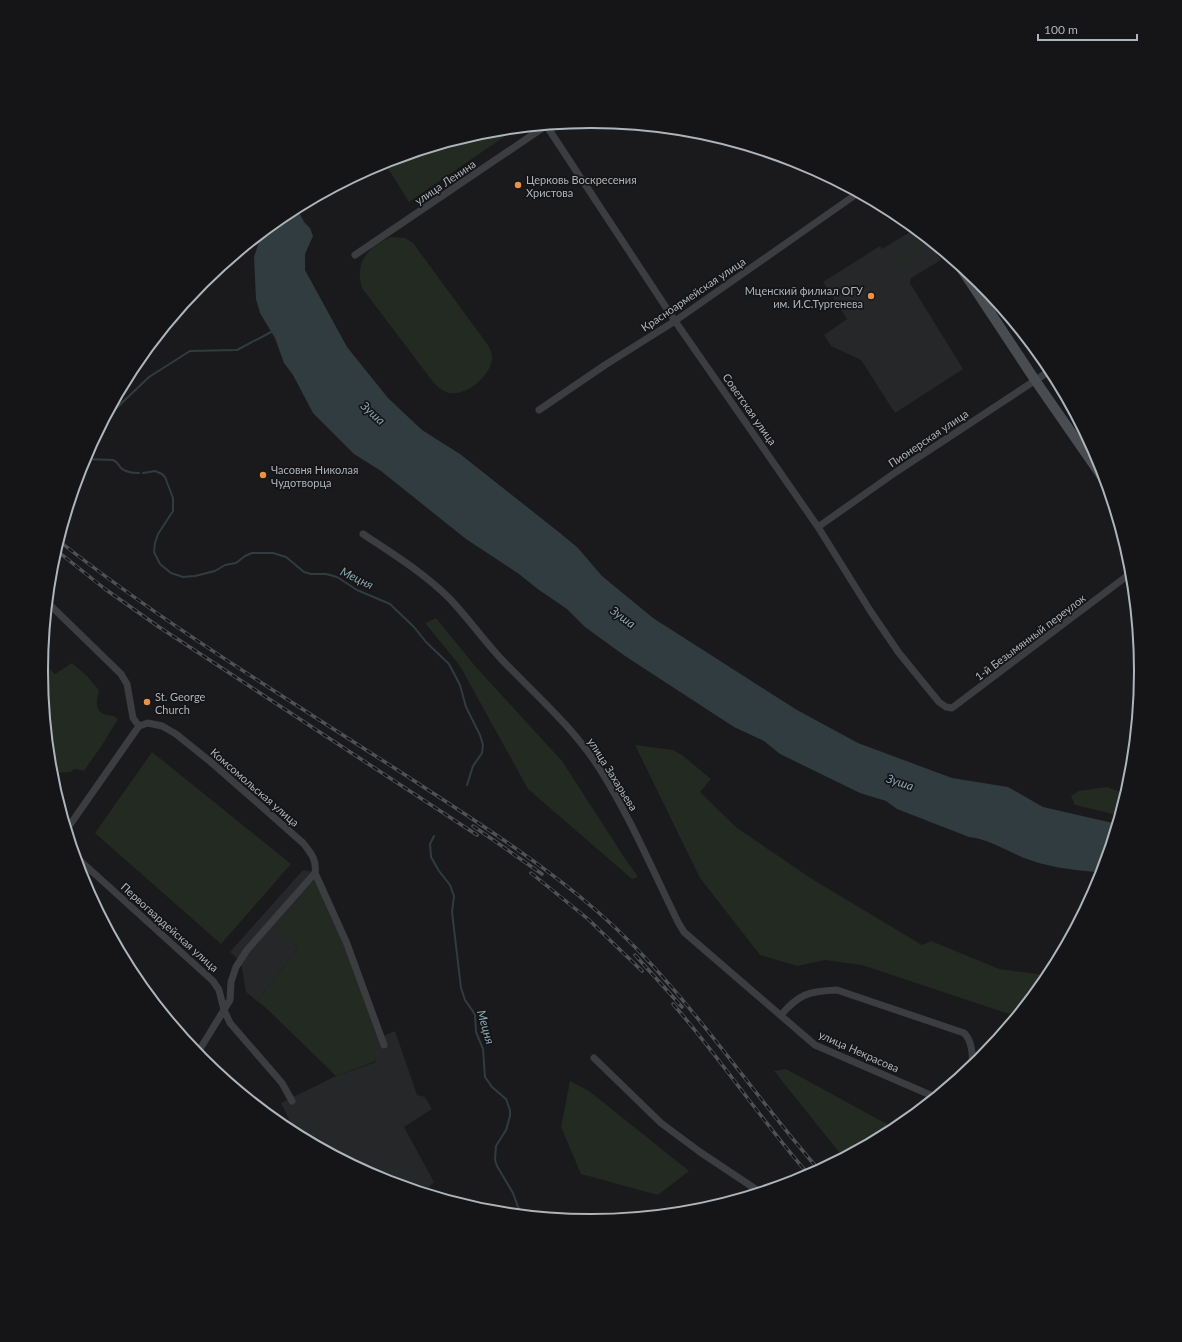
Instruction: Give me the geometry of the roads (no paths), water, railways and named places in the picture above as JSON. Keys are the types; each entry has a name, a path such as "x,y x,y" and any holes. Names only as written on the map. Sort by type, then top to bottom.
{"main road":[{"path":"972,284 1093,464"}],"street":[{"name":"Советская улица","path":"548,130 676,321 818,527 870,612 894,647 939,702"},
{"name":"улица Ленина","path":"355,255 539,131"},
{"name":"Красноармейская улица","path":"539,410 605,365 676,321 853,196"},
{"name":"Пионерская улица","path":"818,527 896,472 1045,374"},
{"name":"улица Захарьева","path":"363,534 414,568 449,598 501,659 584,745 602,772 629,821 684,932 781,1016"},
{"name":"1-й Безымянный переулок","path":"939,702 946,707 952,708 1126,577"},
{"path":"52,607 121,674 127,684 133,718 139,726 71,825"},
{"name":"Комсомольская улица","path":"139,726 148,723 162,726 176,734 212,763 303,843 312,855 316,865 315,873 347,944 384,1045"},
{"name":"Первогвардейская улица","path":"83,864 213,981 219,990 224,1010 230,1023 282,1083 292,1101"},
{"path":"201,1048 230,1000 230,982 236,967 246,950 315,873"},
{"path":"781,1016 791,1004 802,995 818,990 836,990 964,1033 969,1037 972,1058"},
{"name":"улица Некрасова","path":"781,1016 815,1045 930,1095"},
{"path":"594,1058 661,1123 700,1152 755,1188"}],"water":[{"name":"Зуша","path":"300,213 304,222 310,228 313,236 305,254 305,270 347,347 388,398 422,430 460,454 560,533 578,548 602,576 653,618 797,710 858,743 952,778 1008,787 1043,807 1112,823 1096,872 1051,866 1024,858 990,842 969,837 897,809 886,801 860,793 780,754 764,741 734,727 625,656 585,627 567,609 519,574 466,539 381,471 354,454 313,413 293,375 284,363 275,338 260,313 256,299 254,257 260,240"}],"waterway":[{"name":"Мецня","path":"116,409 149,377 190,351 237,350 273,331"},
{"name":"Мецня","path":"91,459 113,460 121,468 139,473"},
{"name":"Мецня","path":"143,473 155,471 162,474 165,477 173,498 173,511 158,534 154,552 160,564 171,573 183,577 195,576 215,571 225,565 236,563 252,553 273,553 286,557 304,572 311,574 326,574 337,577 357,590 390,604 414,627 426,642 449,664 460,685 466,707 480,735 483,745 482,753 473,766 467,785"},
{"name":"Мецня","path":"434,836 430,844 431,857 439,871 450,885 454,896 452,912 461,988 465,1000 475,1015 476,1032 483,1049 485,1077 492,1087 506,1099 510,1110 506,1130 496,1146 495,1160 513,1193 519,1209"}],"railway":[{"path":"63,544 102,574 191,636 488,829 577,894 629,941 658,972 713,1037 815,1165"},
{"path":"61,554 105,589 159,627 477,835"},
{"path":"473,826 542,874"},
{"path":"531,873 588,919 642,971"},
{"path":"635,955 682,1007"},
{"path":"673,1004 708,1046 774,1133 805,1170"}],"place":[{"name":"Церковь Воскресения Христова","path":"518,185"},
{"name":"Мценский филиал ОГУ им. И.С.Тургенева","path":"871,296"},
{"name":"Часовня Николая Чудотворца","path":"263,475"},
{"name":"St. George Church","path":"147,702"}]}
